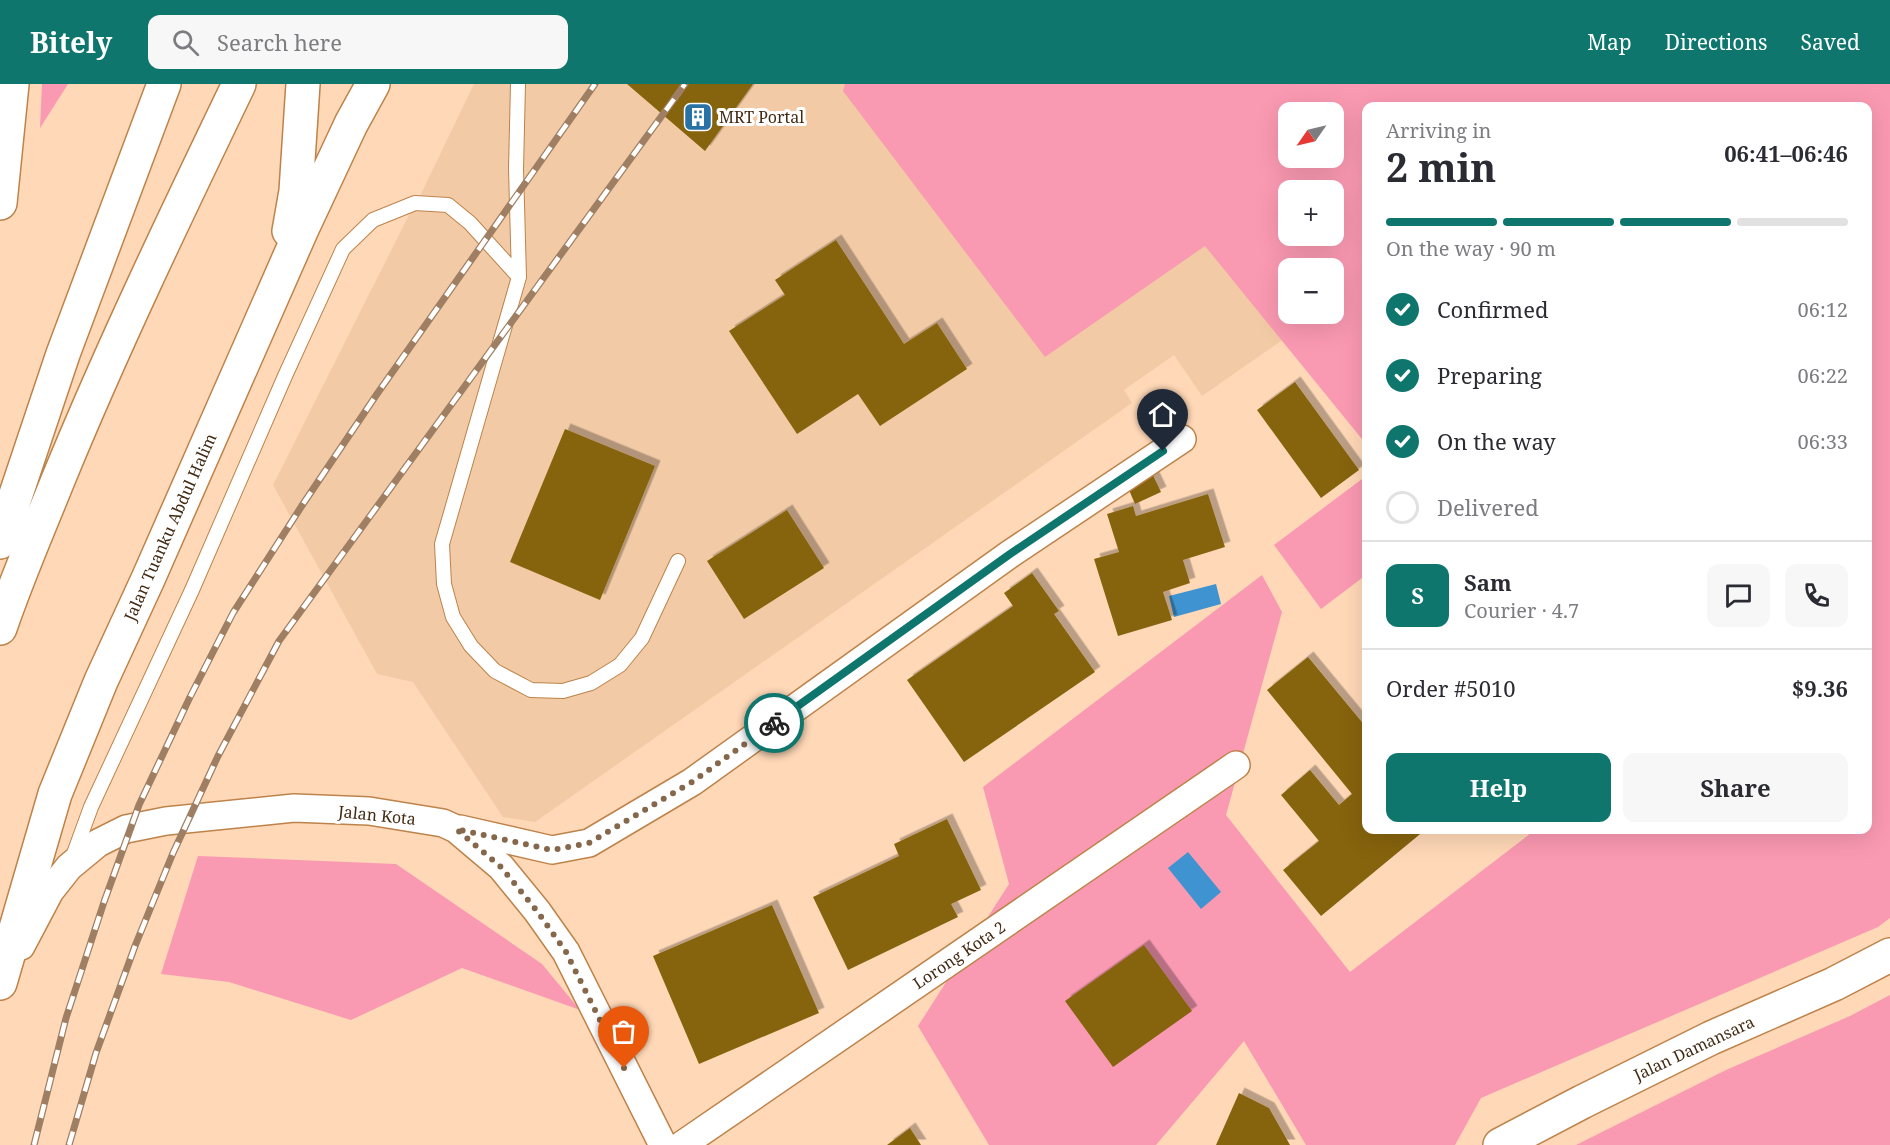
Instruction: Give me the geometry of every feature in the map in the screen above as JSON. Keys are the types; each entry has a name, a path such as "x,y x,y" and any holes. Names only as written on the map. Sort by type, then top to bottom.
{"main road":[{"path":"0,203 12,84"},
{"path":"0,542 63,354 164,84"},
{"path":"0,628 16,583 93,395 181,203 239,84"},
{"path":"283,271 296,191 303,84"},
{"name":"Jalan Tuanku Abdul Halim","path":"0,983 32,868 59,783 101,681 283,271 351,124 373,84"},
{"name":"Jalan Damansara","path":"1500,1145 1711,1038 1834,984 1890,954"}],"street":[{"path":"456,829 552,850 589,843 692,782 1010,554 1182,439"},
{"name":"Lorong Kota 2","path":"682,1145 1236,765"},
{"name":"Jalan Kota","path":"0,989 50,891 69,867 98,843 126,829 177,820 294,808 369,811 443,823 456,829 501,867 537,911 566,952 663,1145"}],"lane":[{"path":"518,84 516,169 519,277 442,544 444,584 453,617 471,646 495,671 531,690 563,691 591,683 620,664 642,638 678,561"},
{"path":"69,867 91,807 192,590 343,249 374,220 415,203 448,205 471,223 519,277"}],"shaded area":[{"path":"42,84 68,84 40,128"},
{"path":"474,84 1207,84 1278,217 1278,246 1288,246 1288,258 1278,258 1278,324 1306,324 1202,396 1174,355 1124,390 1132,403 535,822 503,817 413,682 377,674 273,485 415,203 421,211 419,198"},
{"path":"845,84 1890,84 1890,918 1878,927 1481,1098 1455,1145 1306,1145 1244,1041 1156,1145 989,1145 918,1026 1009,884 983,787 1262,575 1282,612 1226,815 1350,972 1530,834 1872,834 1872,102 1362,102 1362,439 1205,246 1045,357 843,91"},
{"path":"1362,479 1362,578 1321,609 1274,545"},
{"path":"198,856 396,864 542,964 580,1010 462,968 351,1020 229,982 161,974"},
{"path":"1890,995 1890,1145 1576,1145 1726,1070 1850,1016"}],"water":[{"path":"1216,584 1221,604 1174,617 1169,596"},
{"path":"1188,852 1221,892 1201,909 1168,868"}],"building":[{"name":"MRT Portal","path":"627,84 753,84 705,151"},
{"path":"836,240 904,344 937,323 967,369 880,426 858,394 797,434 729,331 785,295 775,280"},
{"path":"1295,382 1359,470 1321,498 1257,410"},
{"path":"565,429 655,466 600,600 510,562"},
{"path":"1151,471 1161,492 1135,504 1126,483"},
{"path":"1208,494 1225,547 1183,560 1190,583 1163,592 1172,620 1118,636 1094,559 1119,552 1107,514 1133,506 1136,516"},
{"path":"787,510 824,568 744,619 707,561"},
{"path":"1032,573 1059,611 1054,614 1095,672 964,762 907,680 1013,606 1004,593"},
{"path":"1308,657 1362,722 1362,834 1420,834 1321,916 1283,870 1319,841 1281,795 1310,770 1339,805 1352,794 1267,690"},
{"path":"947,819 981,890 951,904 958,917 848,970 813,897 899,856 894,844"},
{"path":"772,905 819,1013 699,1064 653,956"},
{"path":"1144,945 1192,1011 1113,1067 1065,1001"},
{"path":"1239,1093 1269,1108 1290,1145 1216,1145"},
{"path":"910,1128 921,1145 887,1145"}],"railway":[{"path":"34,1145 66,1018 139,805 233,613 377,394 595,84"},
{"path":"69,1145 96,1053 135,946 173,853 218,756 279,641 685,84"}],"way so far":[{"path":"624,1068 566,952 537,911 501,867 456,829 552,850 589,843 692,782 774,723"}],"place":[{"name":"MRT Portal","path":"698,117"}],"route":[{"path":"774,723 1010,554 1163,451"}]}
